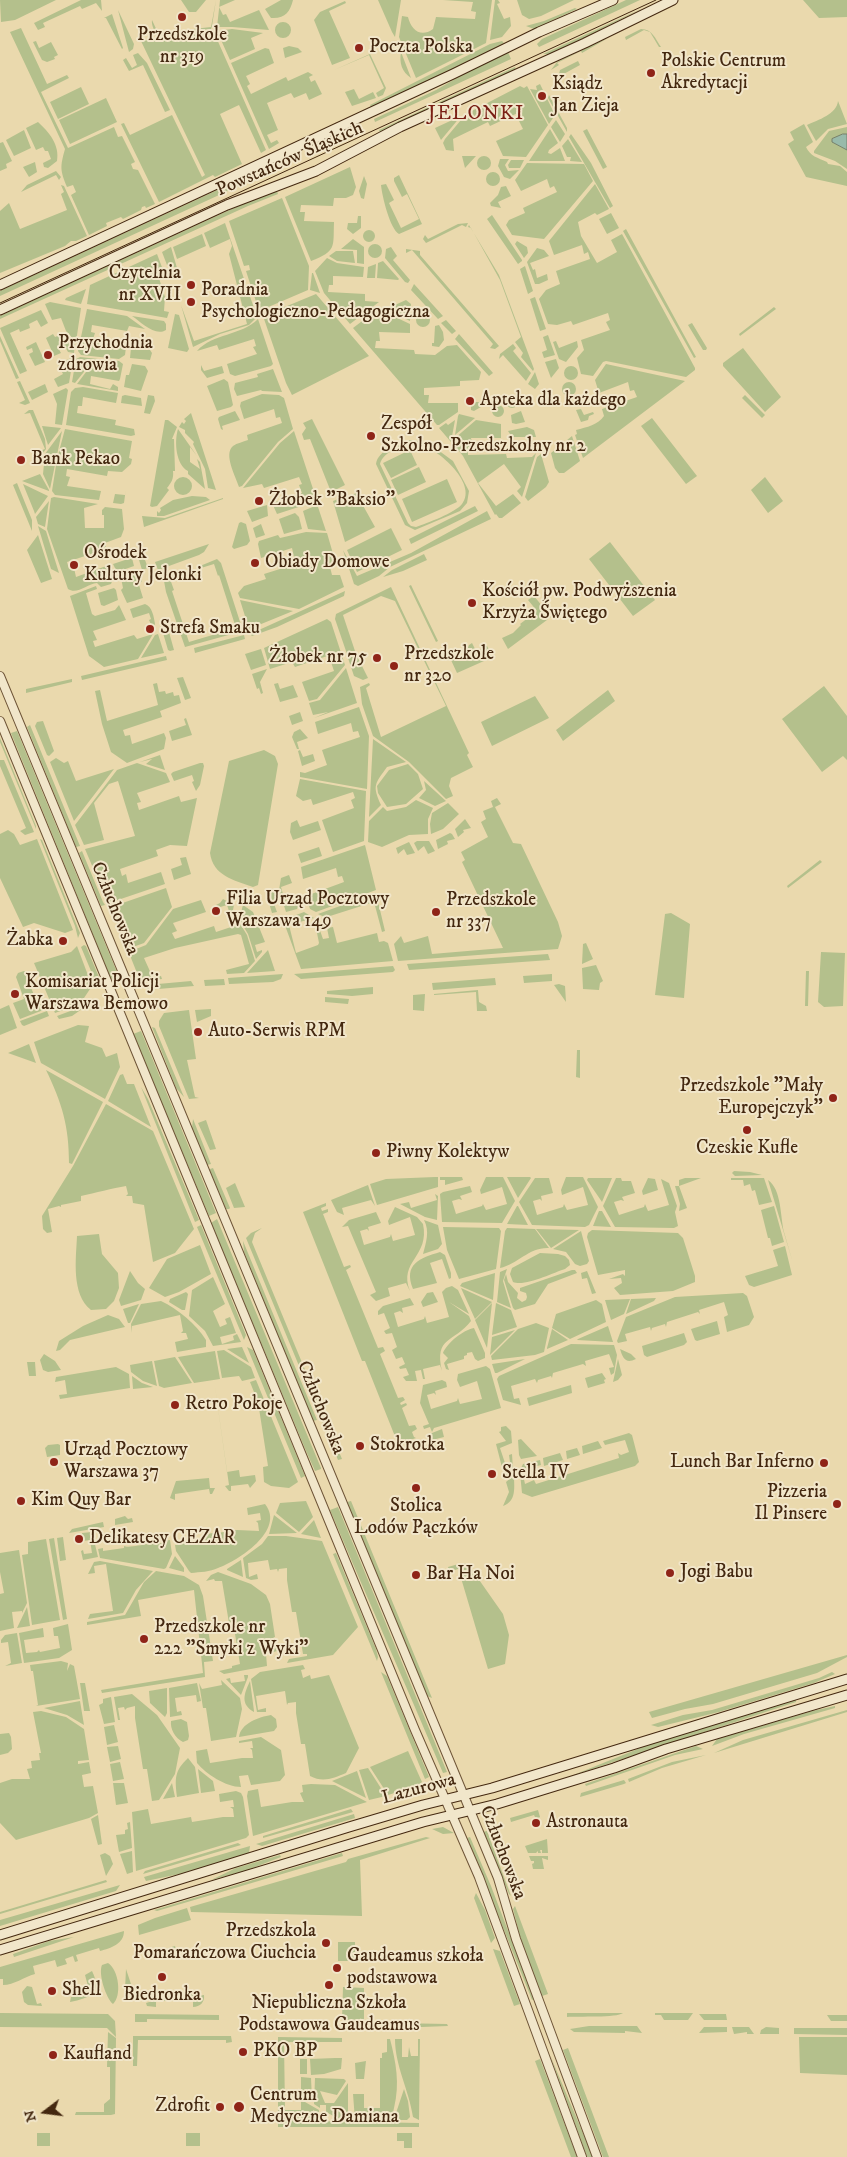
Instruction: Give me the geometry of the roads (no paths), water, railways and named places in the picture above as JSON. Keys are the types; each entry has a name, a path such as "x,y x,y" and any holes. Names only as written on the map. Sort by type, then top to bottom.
{"main road":[{"name":"Powstańców Śląskich","path":"0,285 539,32 613,0"},
{"name":"Powstańców Śląskich","path":"0,310 227,205 316,171 403,126 585,43 673,0"},
{"name":"Lazurowa","path":"0,1935 322,1835 463,1796 847,1679"},
{"name":"Lazurowa","path":"0,1950 606,1771 666,1749 847,1694"}],"street":[{"name":"Człuchowska","path":"0,676 498,1878 516,1939 598,2157"},
{"name":"Człuchowska","path":"0,721 444,1800 479,1877 582,2157"}],"tram line":[{"path":"0,303 656,0"}],"place":[{"name":"Przedszkole nr 319","path":"182,17"},
{"name":"Poczta Polska","path":"359,48"},
{"name":"Polskie Centrum Akredytacji","path":"651,73"},
{"name":"Ksiądz Jan Zieja","path":"542,96"},
{"name":"Czytelnia nr XVII","path":"191,285"},
{"name":"Poradnia Psychologiczno-Pedagogiczna","path":"191,302"},
{"name":"Przychodnia zdrowia","path":"48,355"},
{"name":"Apteka dla każdego","path":"470,401"},
{"name":"Zespół Szkolno-Przedszkolny nr 2","path":"371,436"},
{"name":"Bank Pekao","path":"21,460"},
{"name":"Żłobek \"Baksio\"","path":"259,501"},
{"name":"Obiady Domowe","path":"255,563"},
{"name":"Ośrodek Kultury Jelonki","path":"74,565"},
{"name":"Kościół pw. Podwyższenia Krzyża Świętego","path":"472,603"},
{"name":"Strefa Smaku","path":"150,629"},
{"name":"Żłobek nr 75","path":"377,658"},
{"name":"Przedszkole nr 320","path":"394,666"},
{"name":"Filia Urząd Pocztowy Warszawa 149","path":"216,911"},
{"name":"Przedszkole nr 337","path":"436,912"},
{"name":"Żabka","path":"63,941"},
{"name":"Komisariat Policji Warszawa Bemowo","path":"15,994"},
{"name":"Auto-Serwis RPM","path":"198,1032"},
{"name":"Przedszkole \"Mały Europejczyk\"","path":"833,1098"},
{"name":"Czeskie Kufle","path":"747,1130"},
{"name":"Piwny Kolektyw","path":"376,1153"},
{"name":"Retro Pokoje","path":"175,1405"},
{"name":"Stokrotka","path":"360,1446"},
{"name":"Urząd Pocztowy Warszawa 37","path":"54,1462"},
{"name":"Lunch Bar Inferno","path":"824,1463"},
{"name":"Stella IV","path":"492,1474"},
{"name":"Stolica Lodów Pączków","path":"416,1488"},
{"name":"Kim Quy Bar","path":"21,1501"},
{"name":"Pizzeria Il Pinsere","path":"837,1504"},
{"name":"Delikatesy CEZAR","path":"79,1539"},
{"name":"Jogi Babu","path":"670,1573"},
{"name":"Bar Ha Noi","path":"416,1575"},
{"name":"Przedszkole nr 222 \"Smyki z Wyki\"","path":"144,1639"},
{"name":"Astronauta","path":"536,1823"},
{"name":"Przedszkola Pomarańczowa Ciuchcia","path":"326,1943"},
{"name":"Gaudeamus szkoła podstawowa","path":"337,1968"},
{"name":"Biedronka","path":"162,1977"},
{"name":"Niepubliczna Szkoła Podstawowa Gaudeamus","path":"329,1985"},
{"name":"Shell","path":"52,1991"},
{"name":"PKO BP","path":"243,2052"},
{"name":"Kaufland","path":"53,2055"},
{"name":"Zdrofit","path":"220,2107"},
{"name":"Centrum Medyczne Damiana","path":"239,2107"}],"district":[{"name":"JELONKI","path":"476,115"}]}
